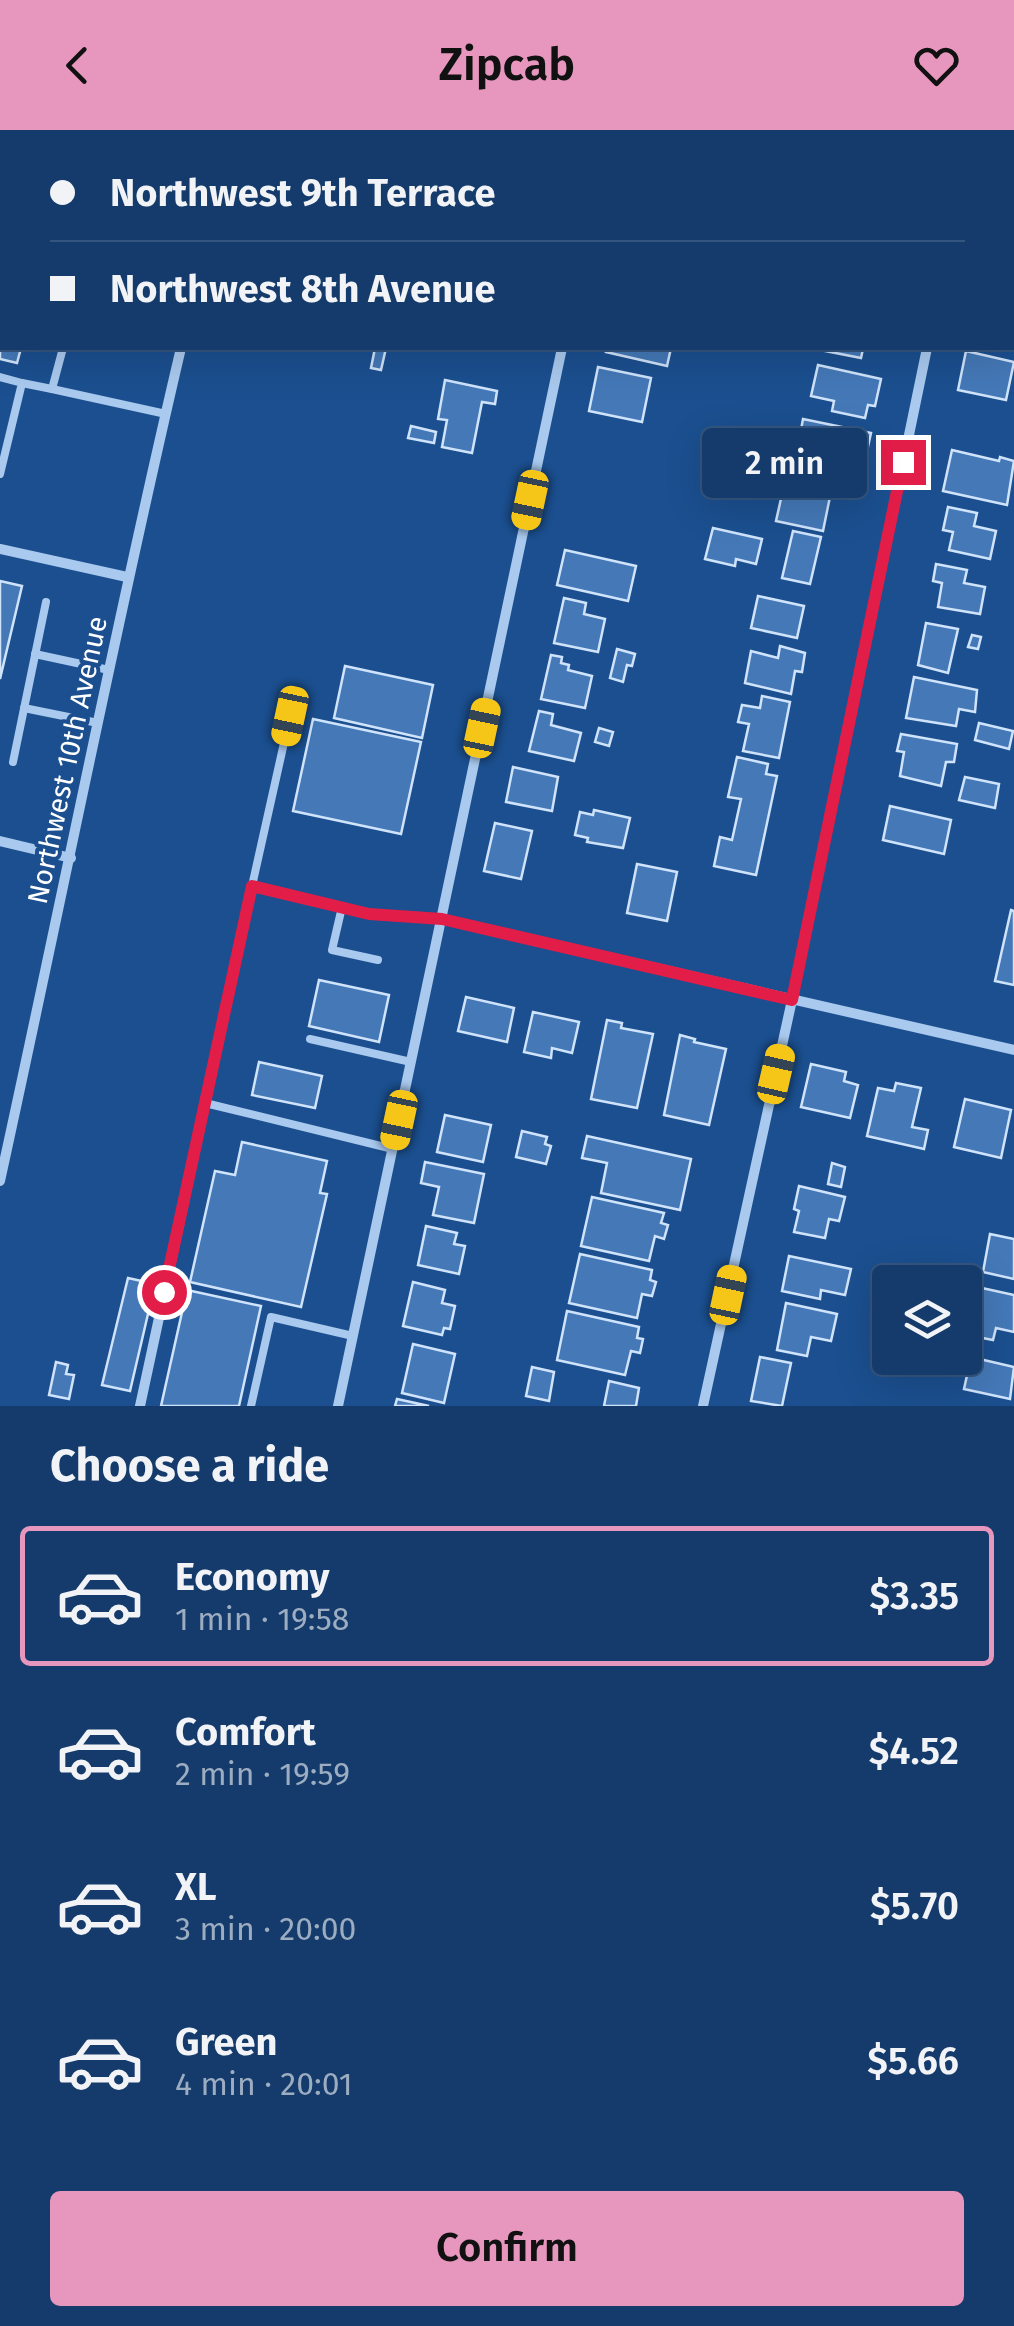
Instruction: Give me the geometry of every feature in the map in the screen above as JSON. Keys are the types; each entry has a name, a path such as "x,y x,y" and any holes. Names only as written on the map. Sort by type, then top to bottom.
{"street":[{"name":"Northwest 10th Avenue","path":"0,1181 128,577 181,350"},
{"path":"338,1406 562,350"},
{"path":"703,1406 792,1000 926,350"},
{"path":"0,549 128,577"},
{"path":"0,842 71,858"},
{"path":"140,1406 252,886 369,914 442,919 1014,1050"}],"lane":[{"path":"52,389 62,350"},
{"path":"0,377 166,414"},
{"path":"0,474 22,382"},
{"path":"13,762 46,602"},
{"path":"35,654 109,670"},
{"path":"24,708 98,723"},
{"path":"252,886 290,716"},
{"path":"342,907 332,950 378,960"},
{"path":"310,1039 411,1062"},
{"path":"205,1103 393,1149"},
{"path":"251,1406 271,1317 353,1336"}],"building":[{"path":"0,350 20,350 17,363 0,359"},
{"path":"375,350 386,350 381,370 371,368"},
{"path":"606,350 671,350 667,366"},
{"path":"820,350 863,350 861,358"},
{"path":"966,351 1014,362 1006,400 958,390"},
{"path":"818,365 881,379 875,406 868,405 865,418 832,411 834,401 811,396"},
{"path":"598,367 651,378 642,422 589,411"},
{"path":"445,380 497,391 495,404 482,402 472,453 442,447 447,420 438,419"},
{"path":"803,419 871,433 865,460 798,446"},
{"path":"411,426 436,432 434,443 408,438"},
{"path":"952,450 1014,461 1007,505 943,491"},
{"path":"787,472 833,482 823,531 776,521"},
{"path":"948,507 977,513 974,526 996,531 990,559 949,550 953,532 943,530"},
{"path":"713,528 762,539 756,564 736,559 735,566 705,559"},
{"path":"793,531 821,537 810,584 782,578"},
{"path":"565,550 636,566 628,601 557,585"},
{"path":"936,564 967,570 964,583 985,587 980,614 938,607 942,583 933,581"},
{"path":"0,581 22,586 0,679"},
{"path":"758,596 804,606 797,638 751,628"},
{"path":"564,598 586,603 584,614 605,619 598,652 554,643"},
{"path":"926,623 958,629 948,673 918,665"},
{"path":"972,635 981,637 978,649 968,647"},
{"path":"780,646 805,653 802,672 795,671 791,694 745,683 751,651 778,658"},
{"path":"617,649 635,654 632,666 627,665 623,682 610,678"},
{"path":"551,655 562,657 561,663 569,665 568,670 592,676 585,708 541,699"},
{"path":"345,666 433,685 422,738 334,718"},
{"path":"914,677 977,690 975,712 959,709 956,726 906,718"},
{"path":"762,696 790,702 779,758 743,751 749,724 738,722 742,705 760,708"},
{"path":"539,711 553,714 551,725 581,733 574,761 529,751"},
{"path":"313,719 421,742 401,834 293,811"},
{"path":"979,723 1013,731 1009,749 975,740"},
{"path":"599,728 613,732 609,746 595,742"},
{"path":"901,734 957,744 954,762 946,762 941,786 900,776 904,752 897,751"},
{"path":"737,757 768,764 766,774 777,776 756,875 714,866 720,837 732,840 741,799 728,797"},
{"path":"513,767 558,777 552,811 506,802"},
{"path":"965,777 999,784 995,808 959,800"},
{"path":"890,806 951,820 944,854 883,840"},
{"path":"594,810 630,818 623,848 587,842 588,838 575,835 580,812 593,815"},
{"path":"495,823 532,831 521,879 484,871"},
{"path":"637,864 677,872 667,921 627,913"},
{"path":"1011,910 1014,911 1014,985 995,981"},
{"path":"319,980 389,995 379,1042 309,1026"},
{"path":"466,997 514,1008 507,1042 458,1031"},
{"path":"533,1012 579,1022 572,1053 552,1048 551,1058 524,1052"},
{"path":"607,1020 622,1023 621,1028 653,1034 637,1108 591,1099"},
{"path":"680,1035 726,1049 709,1125 664,1115"},
{"path":"259,1062 322,1076 315,1108 252,1095"},
{"path":"811,1064 846,1072 844,1081 858,1085 850,1118 801,1107"},
{"path":"896,1083 921,1088 912,1127 928,1130 924,1149 867,1136 878,1088 894,1091"},
{"path":"965,1099 1011,1110 1001,1158 954,1147"},
{"path":"445,1115 491,1125 483,1162 437,1152"},
{"path":"522,1131 547,1137 545,1144 551,1146 546,1164 516,1157"},
{"path":"587,1136 691,1159 680,1210 601,1193 607,1163 582,1158"},
{"path":"242,1142 327,1161 320,1193 327,1194 301,1307 190,1282 215,1171 235,1175"},
{"path":"425,1162 484,1174 474,1223 433,1215 439,1187 421,1183"},
{"path":"832,1163 845,1167 841,1187 828,1184"},
{"path":"799,1186 845,1197 839,1221 829,1219 825,1238 794,1232"},
{"path":"592,1197 664,1213 661,1223 668,1225 664,1239 655,1236 649,1261 581,1246"},
{"path":"426,1226 457,1233 454,1244 465,1246 459,1274 418,1265"},
{"path":"990,1234 1014,1239 1014,1279 983,1272"},
{"path":"580,1254 652,1270 650,1280 656,1282 652,1296 642,1294 637,1318 569,1303"},
{"path":"789,1256 851,1269 845,1295 821,1290 820,1299 782,1291"},
{"path":"128,1278 155,1284 130,1391 102,1385"},
{"path":"413,1282 445,1290 442,1303 455,1306 450,1329 444,1328 442,1335 403,1326"},
{"path":"982,1288 1014,1295 1014,1332 996,1328 993,1340 982,1338"},
{"path":"187,1290 261,1306 239,1406 161,1406"},
{"path":"786,1303 837,1314 831,1341 811,1337 807,1356 777,1350"},
{"path":"567,1311 639,1327 637,1338 643,1339 640,1353 631,1351 625,1375 557,1360"},
{"path":"413,1344 455,1354 444,1403 402,1393"},
{"path":"760,1357 791,1363 782,1406 751,1401"},
{"path":"982,1360 1014,1367 1010,1399 964,1389 967,1375 982,1375"},
{"path":"56,1362 68,1365 66,1374 74,1375 69,1399 49,1395"},
{"path":"532,1367 554,1372 549,1401 526,1396"},
{"path":"609,1381 639,1388 636,1406 604,1406"},
{"path":"397,1399 429,1406 395,1406"}],"route":[{"path":"164,1292 252,886 369,914 442,919 792,1000 903,462"}]}
